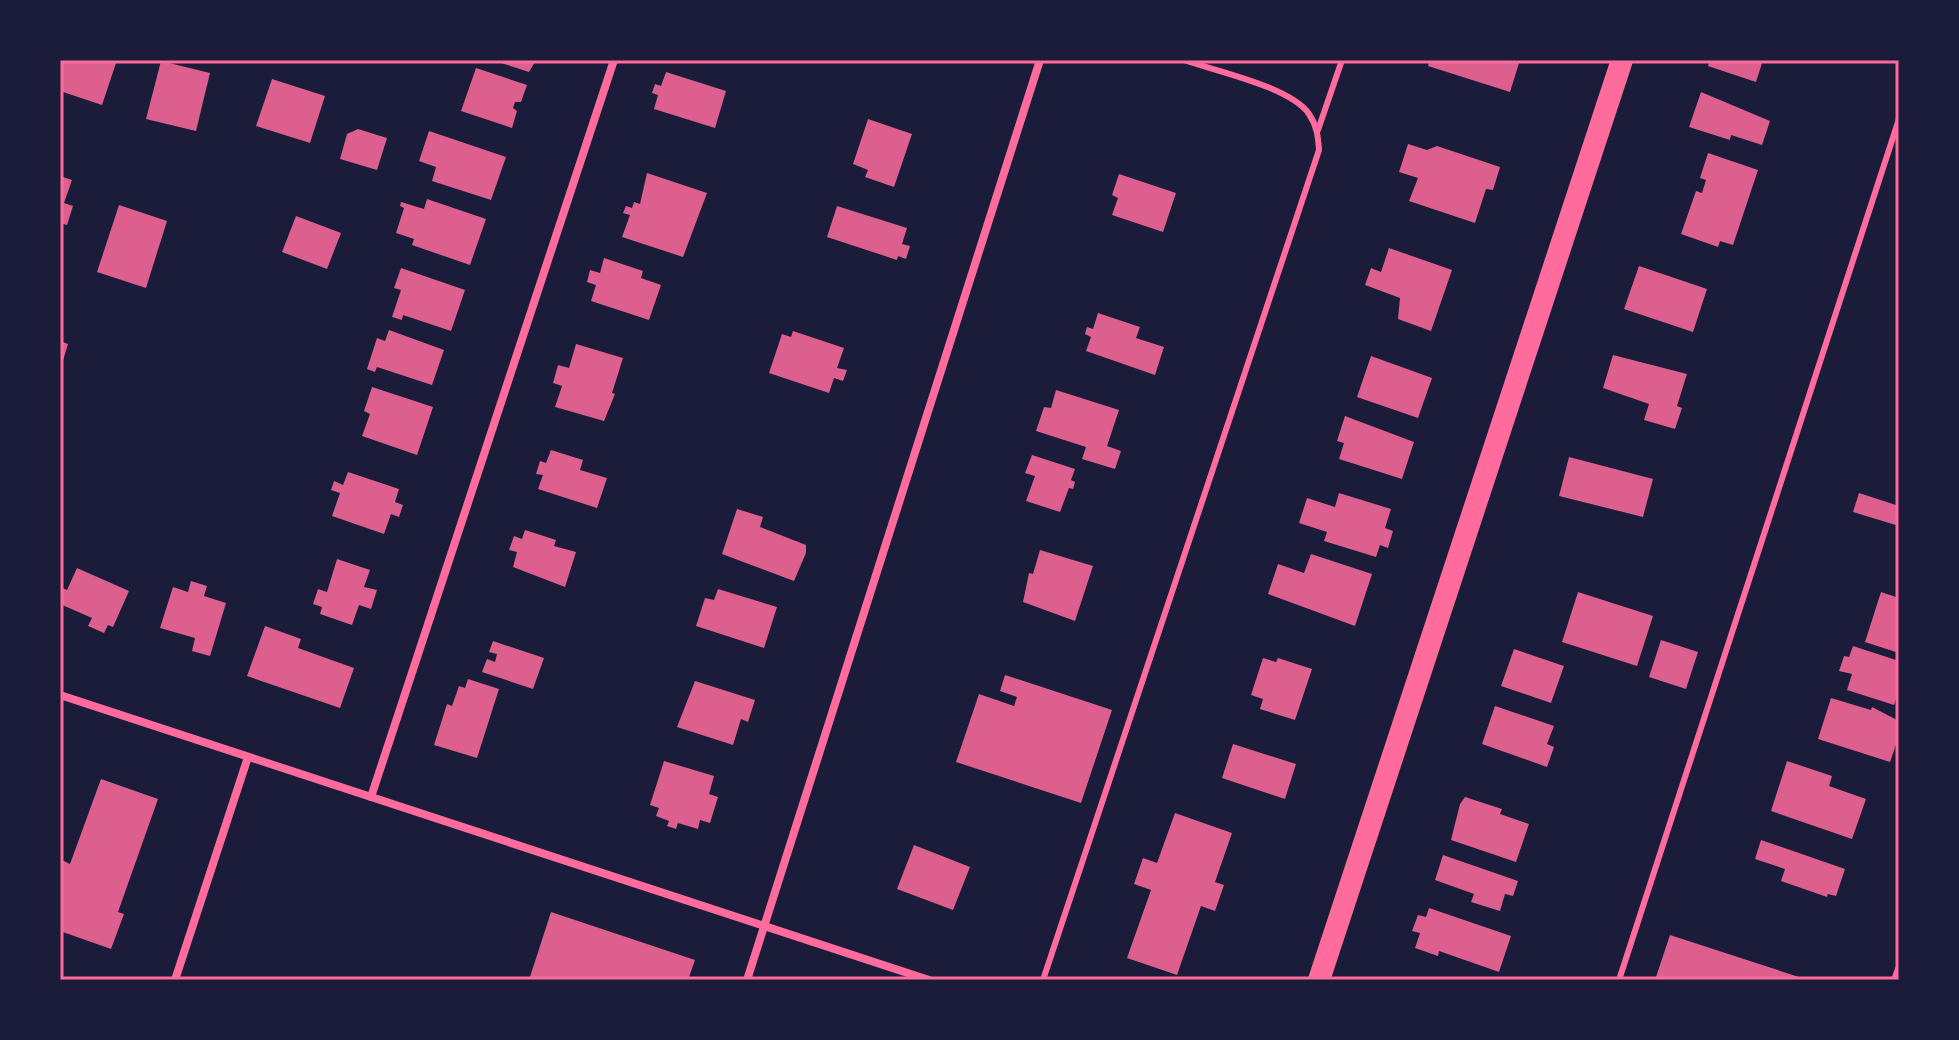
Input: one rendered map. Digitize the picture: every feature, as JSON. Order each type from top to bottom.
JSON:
[{"type":"highway","points":[[1319,980],[1622,60]]},
{"type":"street","points":[[371,797],[614,60]]},
{"type":"street","points":[[747,980],[1040,60]]},
{"type":"street","points":[[60,695],[929,980]]},
{"type":"street","points":[[175,980],[248,757]]},
{"type":"street","points":[[1895,980],[1899,969]]},
{"type":"lane","points":[[1184,60],[1289,97],[1308,112],[1318,130]]},
{"type":"lane","points":[[1043,980],[1319,150],[1318,130],[1342,60]]},
{"type":"lane","points":[[1619,980],[1899,119]]},
{"type":"building","points":[[63,60],[117,60],[102,105],[60,91]]},
{"type":"building","points":[[495,60],[536,60],[529,72],[495,61]]},
{"type":"building","points":[[1430,60],[1520,60],[1510,92],[1428,66]]},
{"type":"building","points":[[1710,60],[1763,60],[1756,82],[1708,66]]},
{"type":"building","points":[[161,61],[210,73],[196,131],[146,119]]},
{"type":"building","points":[[476,68],[527,85],[521,102],[515,102],[513,108],[517,111],[512,128],[461,111]]},
{"type":"building","points":[[666,72],[726,91],[715,128],[654,109],[658,95],[652,93],[655,84],[661,86]]},
{"type":"building","points":[[272,79],[325,96],[310,143],[256,126]]},
{"type":"building","points":[[1701,92],[1770,121],[1762,145],[1731,135],[1730,140],[1689,127]]},
{"type":"building","points":[[868,119],[912,134],[894,187],[865,177],[868,170],[853,164]]},
{"type":"building","points":[[358,129],[387,138],[377,170],[340,159],[347,134]]},
{"type":"building","points":[[429,131],[506,157],[491,200],[432,181],[436,167],[419,161]]},
{"type":"building","points":[[1408,144],[1427,150],[1437,146],[1500,167],[1493,190],[1486,189],[1475,223],[1409,201],[1418,178],[1399,172]]},
{"type":"building","points":[[1708,153],[1758,170],[1733,245],[1720,241],[1718,247],[1681,234],[1696,191],[1702,193],[1706,180],[1700,178]]},
{"type":"building","points":[[647,173],[707,193],[683,257],[622,237],[630,215],[623,213],[626,206],[632,208],[634,202],[640,204]]},
{"type":"building","points":[[1119,174],[1176,193],[1163,232],[1112,215],[1118,198],[1112,195]]},
{"type":"building","points":[[60,176],[72,180],[64,203],[73,206],[67,225],[60,223]]},
{"type":"building","points":[[427,199],[486,219],[470,265],[412,245],[414,239],[396,233],[404,208],[400,206],[401,202],[424,209]]},
{"type":"building","points":[[119,205],[167,221],[146,288],[97,272]]},
{"type":"building","points":[[837,206],[907,228],[902,244],[910,246],[906,259],[898,256],[897,260],[827,237]]},
{"type":"building","points":[[296,216],[341,233],[327,269],[282,252]]},
{"type":"building","points":[[1389,248],[1452,270],[1431,331],[1398,319],[1400,298],[1365,285],[1371,268],[1381,272]]},
{"type":"building","points":[[604,258],[643,271],[641,278],[661,285],[649,320],[591,301],[596,285],[587,282],[590,270],[600,273]]},
{"type":"building","points":[[1639,266],[1707,289],[1693,332],[1624,309]]},
{"type":"building","points":[[401,268],[465,290],[451,331],[403,315],[402,320],[392,317],[401,290],[394,288]]},
{"type":"building","points":[[1098,313],[1140,327],[1136,338],[1164,347],[1155,375],[1086,351],[1091,337],[1085,334],[1087,327],[1093,329]]},
{"type":"building","points":[[389,330],[444,350],[432,385],[377,367],[375,372],[367,369],[377,338],[385,341]]},
{"type":"building","points":[[793,331],[844,348],[837,368],[847,370],[843,381],[834,378],[829,393],[769,373],[782,334],[791,337]]},
{"type":"building","points":[[60,341],[68,344],[61,367],[60,367]]},
{"type":"building","points":[[576,344],[623,358],[612,393],[615,394],[604,421],[555,407],[562,386],[553,383],[558,365],[569,368]]},
{"type":"building","points":[[1613,355],[1687,374],[1677,406],[1682,408],[1675,429],[1644,420],[1649,404],[1603,388]]},
{"type":"building","points":[[1371,356],[1432,378],[1418,418],[1357,397]]},
{"type":"building","points":[[372,387],[433,407],[417,455],[362,436],[370,414],[364,411]]},
{"type":"building","points":[[1056,390],[1119,410],[1107,446],[1121,451],[1115,469],[1082,459],[1086,447],[1036,431],[1044,407],[1051,408]]},
{"type":"building","points":[[1345,416],[1414,442],[1402,479],[1339,459],[1344,443],[1337,441]]},
{"type":"building","points":[[551,450],[583,460],[580,470],[607,478],[597,508],[538,489],[543,475],[536,474],[540,461],[546,463]]},
{"type":"building","points":[[1032,455],[1075,469],[1071,480],[1075,482],[1073,489],[1069,488],[1060,512],[1026,501],[1035,476],[1025,473]]},
{"type":"building","points":[[1569,457],[1653,479],[1643,517],[1559,496]]},
{"type":"building","points":[[348,472],[399,489],[395,502],[403,505],[399,517],[391,514],[384,534],[332,516],[340,493],[331,490],[334,481],[343,485]]},
{"type":"building","points":[[1339,493],[1391,509],[1385,528],[1393,531],[1388,548],[1380,545],[1376,557],[1324,541],[1327,532],[1299,523],[1307,498],[1335,507]]},
{"type":"building","points":[[1859,493],[1899,506],[1899,526],[1853,512]]},
{"type":"building","points":[[737,509],[763,517],[760,527],[806,545],[806,553],[794,581],[722,554]]},
{"type":"building","points":[[525,530],[556,540],[554,546],[576,552],[565,587],[513,567],[517,552],[509,550],[514,536],[522,539]]},
{"type":"building","points":[[1040,550],[1093,566],[1075,621],[1023,602],[1029,573],[1033,574]]},
{"type":"building","points":[[1311,554],[1372,574],[1355,626],[1268,594],[1278,564],[1304,573]]},
{"type":"building","points":[[337,559],[370,570],[364,587],[377,590],[371,609],[359,605],[352,625],[320,614],[322,607],[313,604],[318,589],[327,592]]},
{"type":"building","points":[[77,568],[129,591],[113,627],[108,625],[104,633],[88,626],[92,618],[60,604],[60,587],[67,590]]},
{"type":"building","points":[[191,581],[207,586],[204,596],[226,603],[210,656],[192,651],[195,638],[160,628],[173,587],[188,592]]},
{"type":"building","points":[[718,589],[777,607],[764,648],[696,626],[705,598],[714,600]]},
{"type":"building","points":[[1578,592],[1653,616],[1637,666],[1562,642]]},
{"type":"building","points":[[1881,592],[1899,598],[1899,653],[1865,642]]},
{"type":"building","points":[[265,626],[301,639],[298,648],[354,668],[340,708],[247,676]]},
{"type":"building","points":[[1661,640],[1698,652],[1686,689],[1649,677]]},
{"type":"building","points":[[493,641],[544,658],[533,689],[482,672],[487,659],[495,662],[497,654],[489,652]]},
{"type":"building","points":[[1853,646],[1899,661],[1899,690],[1894,705],[1847,690],[1852,674],[1839,671],[1844,656],[1849,657]]},
{"type":"building","points":[[1514,649],[1564,666],[1551,703],[1501,686]]},
{"type":"building","points":[[1263,658],[1276,662],[1278,658],[1312,669],[1295,720],[1260,709],[1263,699],[1251,695]]},
{"type":"building","points":[[1005,675],[1112,710],[1081,803],[956,762],[979,694],[1014,706],[1017,697],[1000,691]]},
{"type":"building","points":[[468,679],[499,689],[477,758],[434,745],[447,704],[452,706],[459,686],[465,688]]},
{"type":"building","points":[[695,681],[755,700],[748,722],[741,719],[733,745],[677,727]]},
{"type":"building","points":[[1831,698],[1871,710],[1872,707],[1899,721],[1899,736],[1890,762],[1818,739]]},
{"type":"building","points":[[1495,706],[1554,726],[1547,744],[1554,747],[1547,767],[1482,744]]},
{"type":"building","points":[[1233,744],[1296,764],[1285,799],[1222,778]]},
{"type":"building","points":[[664,761],[714,776],[709,794],[718,797],[710,823],[700,820],[698,829],[678,823],[676,829],[667,826],[669,821],[656,816],[659,808],[650,805]]},
{"type":"building","points":[[1787,761],[1832,776],[1829,786],[1866,799],[1852,839],[1771,811]]},
{"type":"building","points":[[101,779],[158,799],[118,912],[124,914],[111,949],[60,931],[60,865],[62,860],[70,864]]},
{"type":"building","points":[[1465,797],[1502,809],[1500,814],[1529,824],[1516,862],[1451,840],[1460,804]]},
{"type":"building","points":[[1175,813],[1232,833],[1215,882],[1224,885],[1215,911],[1201,906],[1177,975],[1127,958],[1151,890],[1134,884],[1143,858],[1157,863]]},
{"type":"building","points":[[1761,840],[1845,869],[1836,896],[1828,894],[1827,897],[1781,881],[1785,869],[1755,859]]},
{"type":"building","points":[[914,845],[970,867],[953,910],[897,889]]},
{"type":"building","points":[[1443,855],[1518,881],[1513,896],[1505,894],[1500,911],[1471,902],[1474,894],[1435,880]]},
{"type":"building","points":[[1429,908],[1511,936],[1499,972],[1439,951],[1438,956],[1415,948],[1420,933],[1412,931],[1418,915],[1426,917]]},
{"type":"building","points":[[551,912],[695,960],[688,980],[529,980]]},
{"type":"building","points":[[1670,935],[1805,979],[1805,980],[1655,980]]}]
